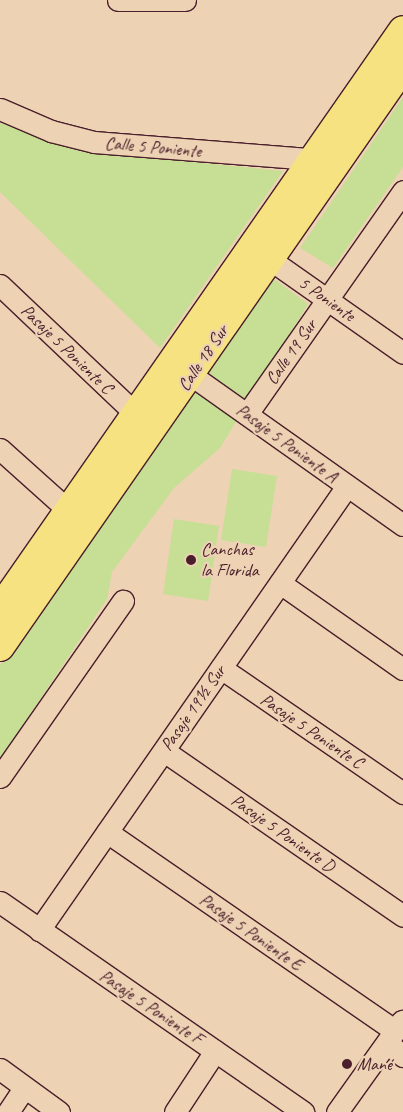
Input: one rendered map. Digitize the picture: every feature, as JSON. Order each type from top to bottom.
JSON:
[{"type":"main road","name":"Calle 18 Sur","points":[[259,252],[311,159],[403,30]]},
{"type":"main road","name":"Calle 18 Sur","points":[[0,647],[181,368],[259,252],[403,67]]},
{"type":"main road","name":"Calle 18 Sur","points":[[2,601],[135,413],[181,368]]},
{"type":"street","points":[[118,0],[181,1]]},
{"type":"street","name":"Calle 5 Poniente","points":[[0,108],[51,130],[94,142],[311,159]]},
{"type":"street","name":"Calle 19 Sur","points":[[247,414],[403,191]]},
{"type":"street","name":"5 Poniente","points":[[259,252],[403,353]]},
{"type":"street","name":"Pasaje 5 Poniente C","points":[[0,285],[135,413]]},
{"type":"street","name":"Pasaje 5 Poniente A","points":[[181,368],[403,525]]},
{"type":"street","points":[[0,449],[68,510]]},
{"type":"street","name":"Pasaje 19½ Sur","points":[[39,930],[347,486]]},
{"type":"street","points":[[280,583],[403,669]]},
{"type":"street","points":[[0,777],[123,601]]},
{"type":"street","name":"Pasaje 5 Poniente C","points":[[220,668],[403,793]]},
{"type":"street","name":"Pasaje 5 Poniente D","points":[[164,751],[403,916]]},
{"type":"street","name":"Pasaje 5 Poniente E","points":[[107,832],[397,1037]]},
{"type":"street","name":"Pasaje 5 Poniente F","points":[[3,910],[39,930],[303,1112]]},
{"type":"street","points":[[336,1112],[397,1037]]},
{"type":"street","points":[[175,1112],[215,1051]]},
{"type":"street","points":[[0,1069],[59,1112]]},
{"type":"street","points":[[8,1112],[24,1088]]},
{"type":"green space","points":[[403,97],[403,167],[333,268],[300,248]]},
{"type":"green space","points":[[0,123],[88,152],[283,171],[160,348],[0,192]]},
{"type":"green space","points":[[271,277],[308,304],[220,448],[174,488],[112,572],[107,599],[0,759],[0,665]]},
{"type":"green space","name":"Canchas la Florida","points":[[232,469],[277,476],[266,547],[221,540]]},
{"type":"green space","name":"Canchas la Florida","points":[[174,519],[219,526],[208,601],[163,594]]},
{"type":"place","name":"Canchas la Florida","points":[[191,560]]},
{"type":"place","name":"Mané","points":[[347,1064]]}]
